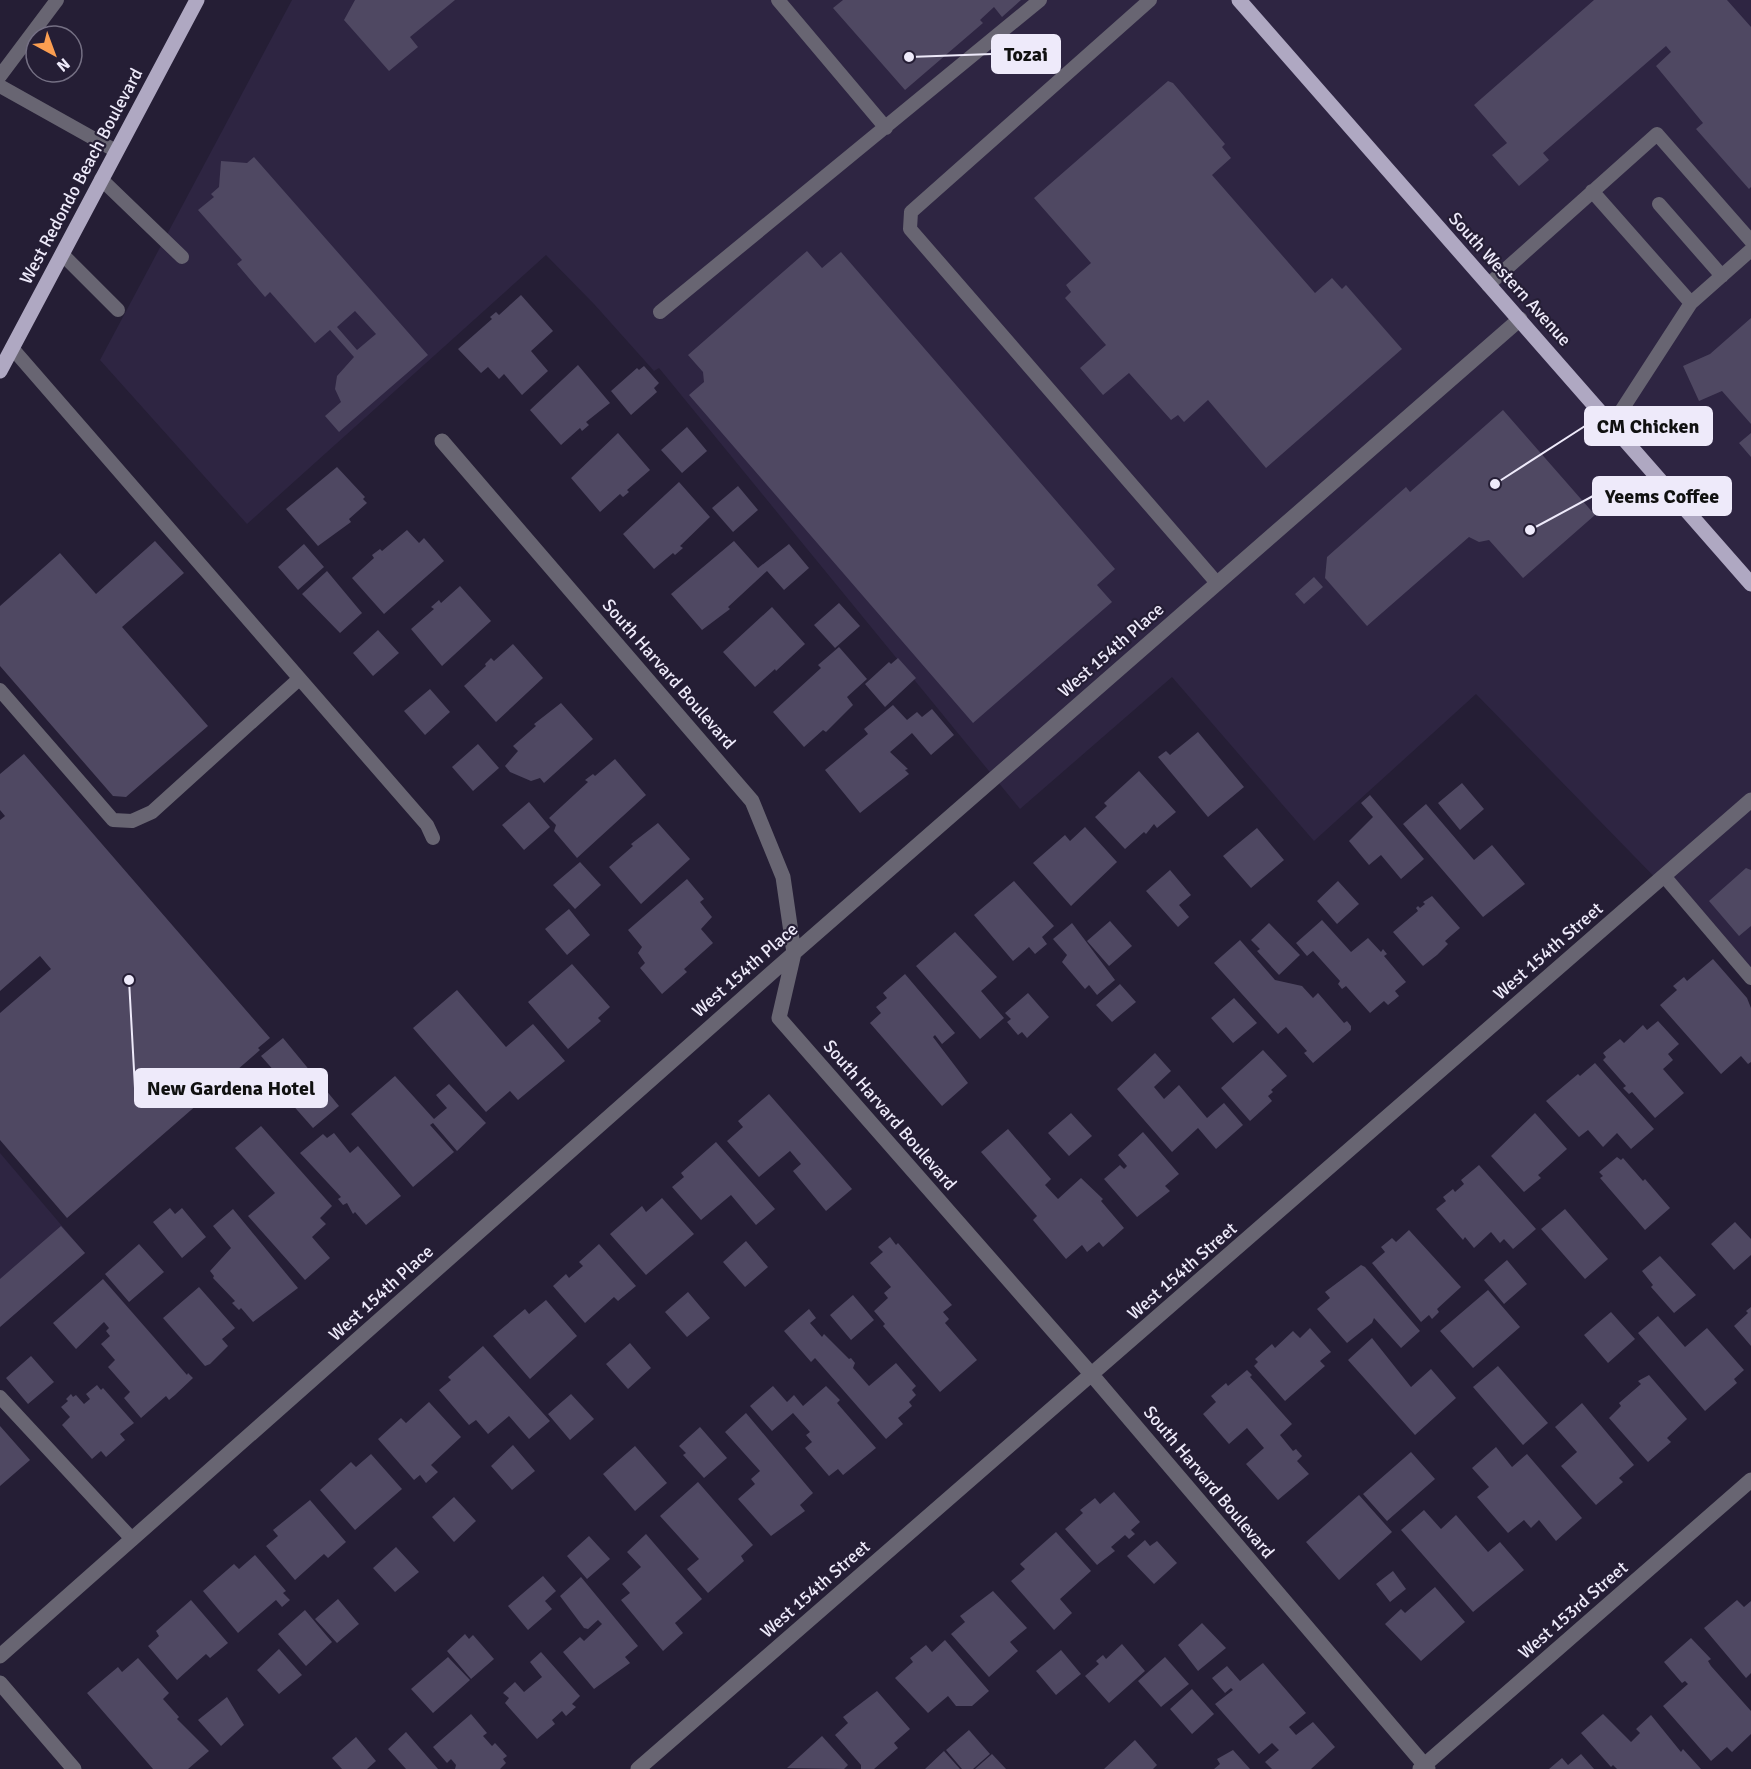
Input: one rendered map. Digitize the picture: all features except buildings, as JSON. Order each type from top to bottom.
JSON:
[{"type":"main road","name":"West Redondo Beach Boulevard","points":[[0,370],[197,0]]},
{"type":"main road","name":"South Western Avenue","points":[[1239,0],[1751,584]]},
{"type":"street","name":"West 154th Place","points":[[0,1656],[794,953],[1520,319]]},
{"type":"street","name":"South Harvard Boulevard","points":[[442,441],[752,801],[783,877],[794,953],[779,1018],[1092,1375],[1424,1768]]},
{"type":"street","name":"West 154th Street","points":[[638,1769],[1751,800]]},
{"type":"street","name":"West 153rd Street","points":[[1424,1768],[1751,1480]]},
{"type":"street","points":[[0,1683],[74,1769]]},
{"type":"lane","points":[[0,76],[57,0]]},
{"type":"lane","points":[[778,0],[886,128]]},
{"type":"lane","points":[[660,312],[1040,0]]},
{"type":"lane","points":[[1150,0],[911,212],[909,229],[1217,583]]},
{"type":"lane","points":[[0,86],[116,151]]},
{"type":"lane","points":[[1488,285],[1657,134],[1751,241]]},
{"type":"lane","points":[[101,179],[182,257]]},
{"type":"lane","points":[[1592,191],[1691,303]]},
{"type":"lane","points":[[1659,204],[1722,276]]},
{"type":"lane","points":[[1612,425],[1691,303],[1751,250]]},
{"type":"lane","points":[[62,254],[118,310]]},
{"type":"lane","points":[[12,348],[426,825],[433,838]]},
{"type":"lane","points":[[0,690],[113,820],[132,821],[152,812],[299,679]]},
{"type":"lane","points":[[1664,876],[1751,978]]},
{"type":"lane","points":[[0,1397],[132,1539]]},
{"type":"shaded area","points":[[292,0],[1751,0],[1751,976],[1476,694],[1314,841],[1172,677],[1020,809],[659,368],[654,371],[546,255],[247,524],[100,360]]},
{"type":"shaded area","points":[[0,1153],[85,1253],[0,1327]]},
{"type":"place","name":"Tozai","points":[[909,57]]},
{"type":"place","name":"CM Chicken","points":[[1495,484]]},
{"type":"place","name":"Yeems Coffee","points":[[1530,530]]},
{"type":"place","name":"New Gardena Hotel","points":[[129,980]]}]
